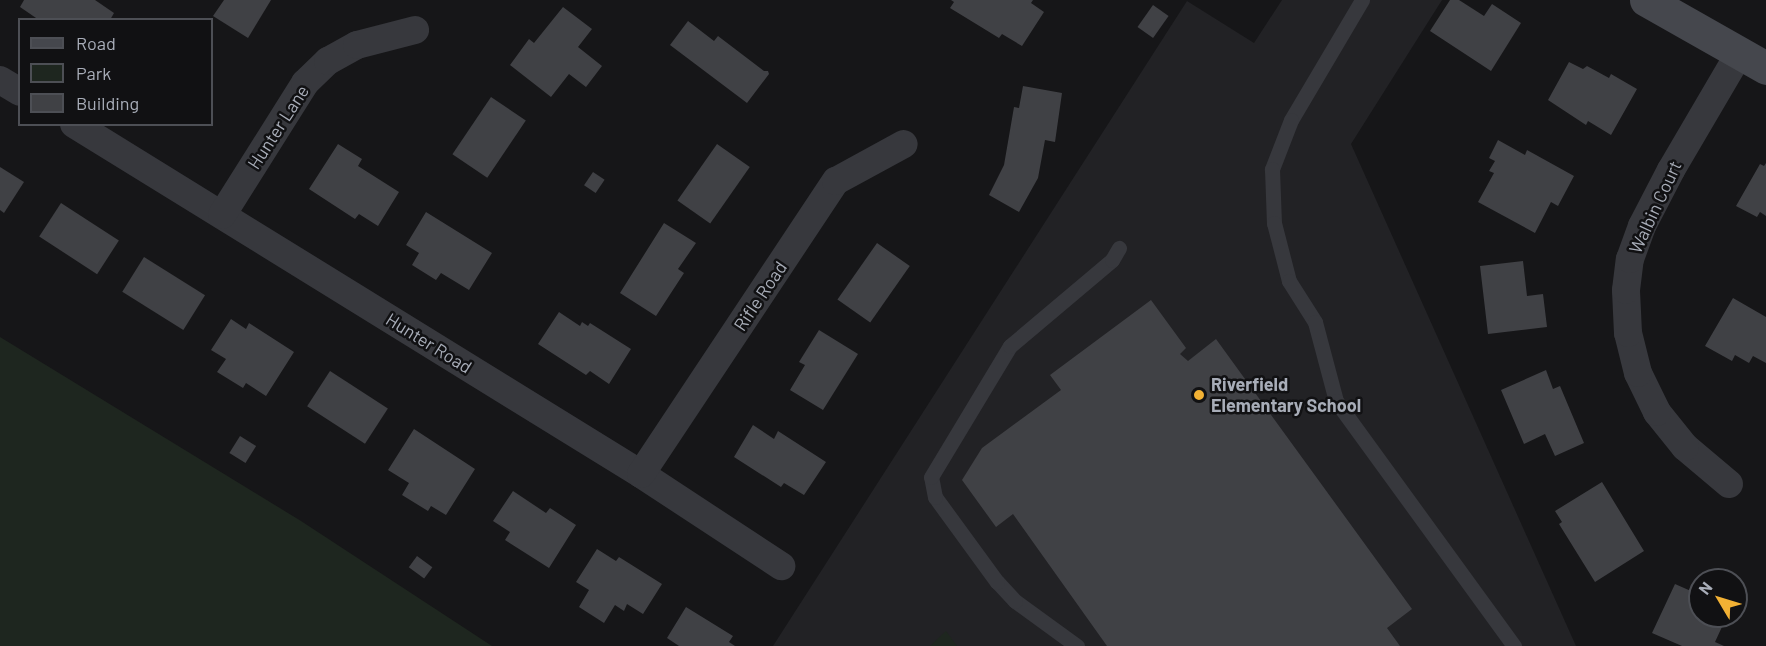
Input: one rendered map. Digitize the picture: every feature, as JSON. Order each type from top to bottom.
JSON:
[{"type":"main road","points":[[1646,0],[1753,61]]},
{"type":"street","name":"Hunter Lane","points":[[222,215],[305,83],[328,61],[357,45],[416,30]]},
{"type":"street","name":"Walbin Court","points":[[1729,484],[1685,447],[1657,412],[1638,373],[1628,333],[1626,290],[1630,259],[1642,226],[1671,170],[1753,61]]},
{"type":"street","points":[[0,80],[18,91]]},
{"type":"street","name":"Hunter Road","points":[[77,126],[641,474],[781,567]]},
{"type":"street","name":"Rifle Road","points":[[641,474],[836,181],[903,144]]},
{"type":"lane","points":[[1362,0],[1287,130],[1272,169],[1274,223],[1289,281],[1315,322],[1336,401],[1514,646]]},
{"type":"lane","points":[[1077,646],[1015,601],[997,582],[936,497],[931,477],[1010,346],[1112,260],[1119,248]]},
{"type":"shaded area","name":"Riverfield Elementary School","points":[[1282,0],[1442,0],[1351,144],[1576,646],[773,646],[1187,1],[1254,43]]},
{"type":"green space","points":[[0,337],[301,521],[492,646],[0,646]]},
{"type":"green space","points":[[946,631],[957,646],[930,646]]},
{"type":"building","points":[[24,0],[95,0],[114,13],[111,18],[36,18],[20,7]]},
{"type":"building","points":[[224,0],[271,0],[248,38],[213,16]]},
{"type":"building","points":[[951,0],[1033,0],[1031,3],[1044,12],[1022,46],[1002,34],[999,38],[950,8],[954,2]]},
{"type":"building","points":[[1450,0],[1459,0],[1484,16],[1492,4],[1521,23],[1491,71],[1430,31]]},
{"type":"building","points":[[1153,5],[1169,16],[1153,38],[1138,27]]},
{"type":"building","points":[[563,7],[592,29],[578,47],[602,66],[586,87],[569,74],[551,97],[510,65],[529,39],[534,43]]},
{"type":"building","points":[[688,21],[714,41],[718,36],[764,71],[768,71],[769,74],[747,103],[670,45]]},
{"type":"building","points":[[1569,62],[1583,69],[1587,66],[1609,78],[1611,74],[1637,89],[1611,135],[1588,121],[1586,125],[1548,100]]},
{"type":"building","points":[[1023,86],[1062,93],[1055,142],[1045,140],[1038,178],[1019,212],[989,195],[1004,165],[1014,107],[1019,108]]},
{"type":"building","points":[[491,97],[526,120],[487,178],[452,154]]},
{"type":"building","points":[[1498,140],[1525,155],[1527,150],[1574,176],[1558,206],[1551,202],[1535,233],[1478,202],[1494,173],[1489,171],[1495,161],[1489,158]]},
{"type":"building","points":[[338,144],[362,159],[358,166],[399,192],[378,226],[359,214],[355,219],[309,189]]},
{"type":"building","points":[[717,144],[750,167],[710,223],[677,201]]},
{"type":"building","points":[[1766,163],[1766,216],[1760,212],[1757,217],[1736,206],[1760,164],[1764,166]]},
{"type":"building","points":[[0,167],[24,182],[4,213],[0,210]]},
{"type":"building","points":[[593,172],[605,180],[596,193],[584,185]]},
{"type":"building","points":[[61,203],[119,241],[97,274],[39,237]]},
{"type":"building","points":[[426,212],[492,253],[469,290],[441,273],[436,280],[412,265],[419,253],[406,245]]},
{"type":"building","points":[[664,223],[696,243],[678,269],[684,273],[656,316],[620,293]]},
{"type":"building","points":[[877,243],[910,266],[870,322],[837,300]]},
{"type":"building","points":[[144,257],[205,295],[183,330],[122,292]]},
{"type":"building","points":[[1523,261],[1527,296],[1543,294],[1547,327],[1488,334],[1480,266]]},
{"type":"building","points":[[1733,298],[1766,317],[1766,363],[1753,356],[1749,363],[1735,355],[1732,361],[1705,346]]},
{"type":"building","points":[[1151,300],[1186,348],[1180,354],[1188,361],[1216,339],[1412,609],[1387,628],[1400,646],[1107,646],[1013,514],[996,527],[962,480],[982,448],[1061,390],[1050,375]]},
{"type":"building","points":[[559,312],[580,326],[582,322],[588,326],[590,323],[631,349],[609,384],[590,371],[586,375],[538,344]]},
{"type":"building","points":[[231,319],[246,329],[249,323],[294,352],[266,396],[246,383],[243,388],[217,372],[226,359],[211,350]]},
{"type":"building","points":[[819,330],[858,354],[823,410],[790,390],[805,365],[799,362]]},
{"type":"building","points":[[1546,370],[1553,389],[1560,386],[1584,443],[1555,456],[1545,434],[1524,444],[1501,390]]},
{"type":"building","points":[[330,371],[388,409],[365,444],[307,406]]},
{"type":"building","points":[[753,425],[774,439],[778,431],[826,462],[804,495],[784,483],[781,487],[734,457]]},
{"type":"building","points":[[414,429],[475,469],[446,515],[431,506],[428,511],[402,495],[409,483],[388,470]]},
{"type":"building","points":[[240,436],[256,446],[246,463],[229,453]]},
{"type":"building","points":[[1602,482],[1644,551],[1595,582],[1559,524],[1562,522],[1555,511]]},
{"type":"building","points":[[513,491],[546,513],[550,508],[576,525],[549,568],[505,540],[510,532],[493,521]]},
{"type":"building","points":[[597,549],[616,561],[619,557],[662,584],[643,614],[627,604],[624,611],[615,605],[604,623],[579,607],[589,590],[576,582]]},
{"type":"building","points":[[417,556],[432,567],[424,578],[409,567]]},
{"type":"building","points":[[1675,584],[1688,590],[1688,628],[1721,628],[1715,642],[1724,646],[1682,646],[1652,633]]},
{"type":"building","points":[[686,607],[733,636],[729,642],[735,646],[679,646],[667,638]]},
{"type":"place","name":"Riverfield Elementary School","points":[[1199,395]]}]
